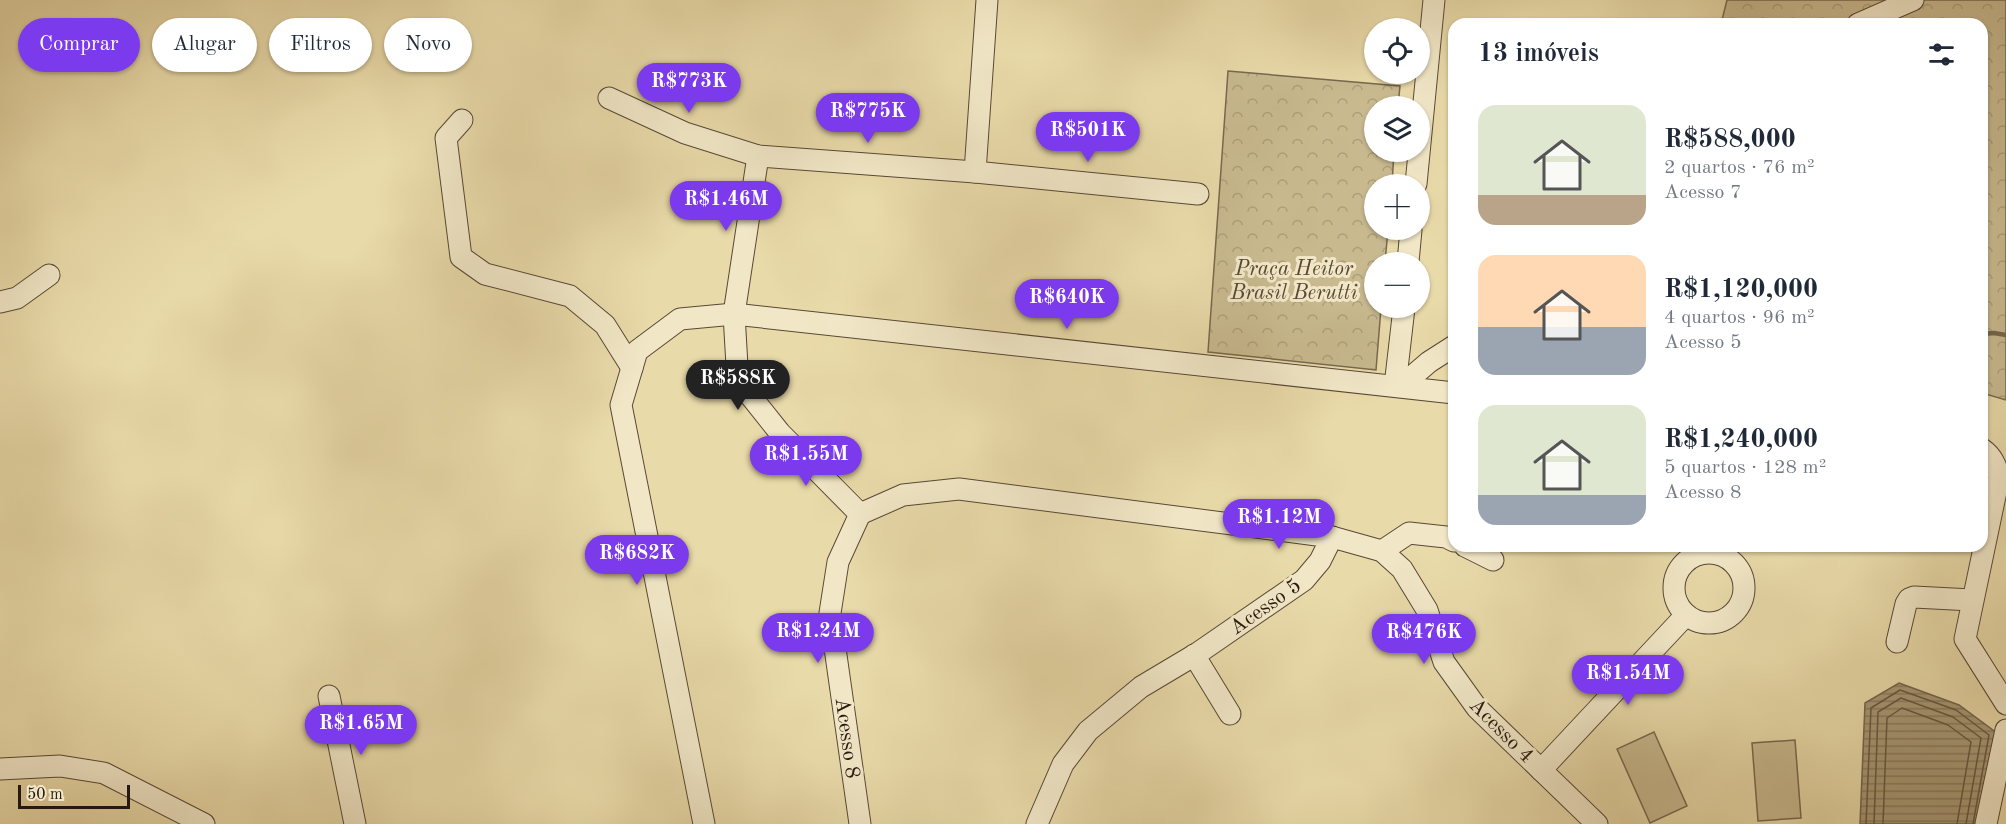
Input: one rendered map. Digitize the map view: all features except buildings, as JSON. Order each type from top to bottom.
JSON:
[{"type":"street","points":[[975,172],[987,0]]},
{"type":"street","points":[[1417,174],[1434,0]]},
{"type":"street","points":[[1872,18],[1913,0]]},
{"type":"street","points":[[609,98],[685,133],[758,156],[975,172],[1198,194]]},
{"type":"street","points":[[462,120],[446,138],[461,257],[485,274],[570,296],[605,325],[634,359]]},
{"type":"street","points":[[758,156],[734,314],[737,366],[745,389],[780,433],[860,514],[903,495],[959,489],[1332,537],[1383,551],[1409,533],[1448,538]]},
{"type":"street","points":[[0,302],[17,298],[49,275]]},
{"type":"street","points":[[704,824],[621,405],[634,359],[680,320],[734,314],[1448,392]]},
{"type":"street","points":[[1398,386],[1403,318]]},
{"type":"street","points":[[1398,386],[1448,350]]},
{"type":"street","points":[[1988,453],[1996,464],[1999,477],[1988,527]]},
{"type":"street","name":"Acesso 8","points":[[860,514],[838,562],[830,613],[860,824]]},
{"type":"street","name":"Acesso 5","points":[[1037,824],[1063,764],[1088,731],[1141,687],[1194,655],[1304,580],[1320,561],[1332,537]]},
{"type":"street","name":"Acesso 4","points":[[1383,551],[1402,569],[1427,610],[1444,662],[1477,708],[1597,824]]},
{"type":"street","points":[[1477,552],[1493,560]]},
{"type":"street","points":[[1983,552],[1965,633],[1967,645],[2006,704]]},
{"type":"street","points":[[1897,642],[1909,598],[1972,600]]},
{"type":"street","points":[[1541,770],[1686,615]]},
{"type":"street","points":[[1194,655],[1230,714]]},
{"type":"street","points":[[329,696],[355,824]]},
{"type":"street","points":[[1986,824],[2006,730]]},
{"type":"street","points":[[0,769],[60,766],[104,772],[204,824]]},
{"type":"street","points":[[162,802],[166,824]]},
{"type":"green space","points":[[1727,0],[2006,0],[2006,400],[1988,395],[1988,18],[1722,18]]},
{"type":"green space","name":"Praça Heitor Brasil Berutti","points":[[1228,71],[1400,86],[1399,96],[1364,96],[1364,162],[1393,162],[1393,174],[1364,174],[1364,240],[1387,240],[1386,252],[1364,252],[1364,318],[1380,318],[1376,370],[1208,352]]},
{"type":"green space","points":[[1654,732],[1687,806],[1650,823],[1617,749]]},
{"type":"green space","points":[[1795,740],[1801,818],[1758,821],[1752,743]]},
{"type":"water","points":[[1899,683],[1959,705],[1997,733],[1979,824],[1860,824],[1865,703]]},
{"type":"waterway","points":[[1988,334],[2006,335]]}]
